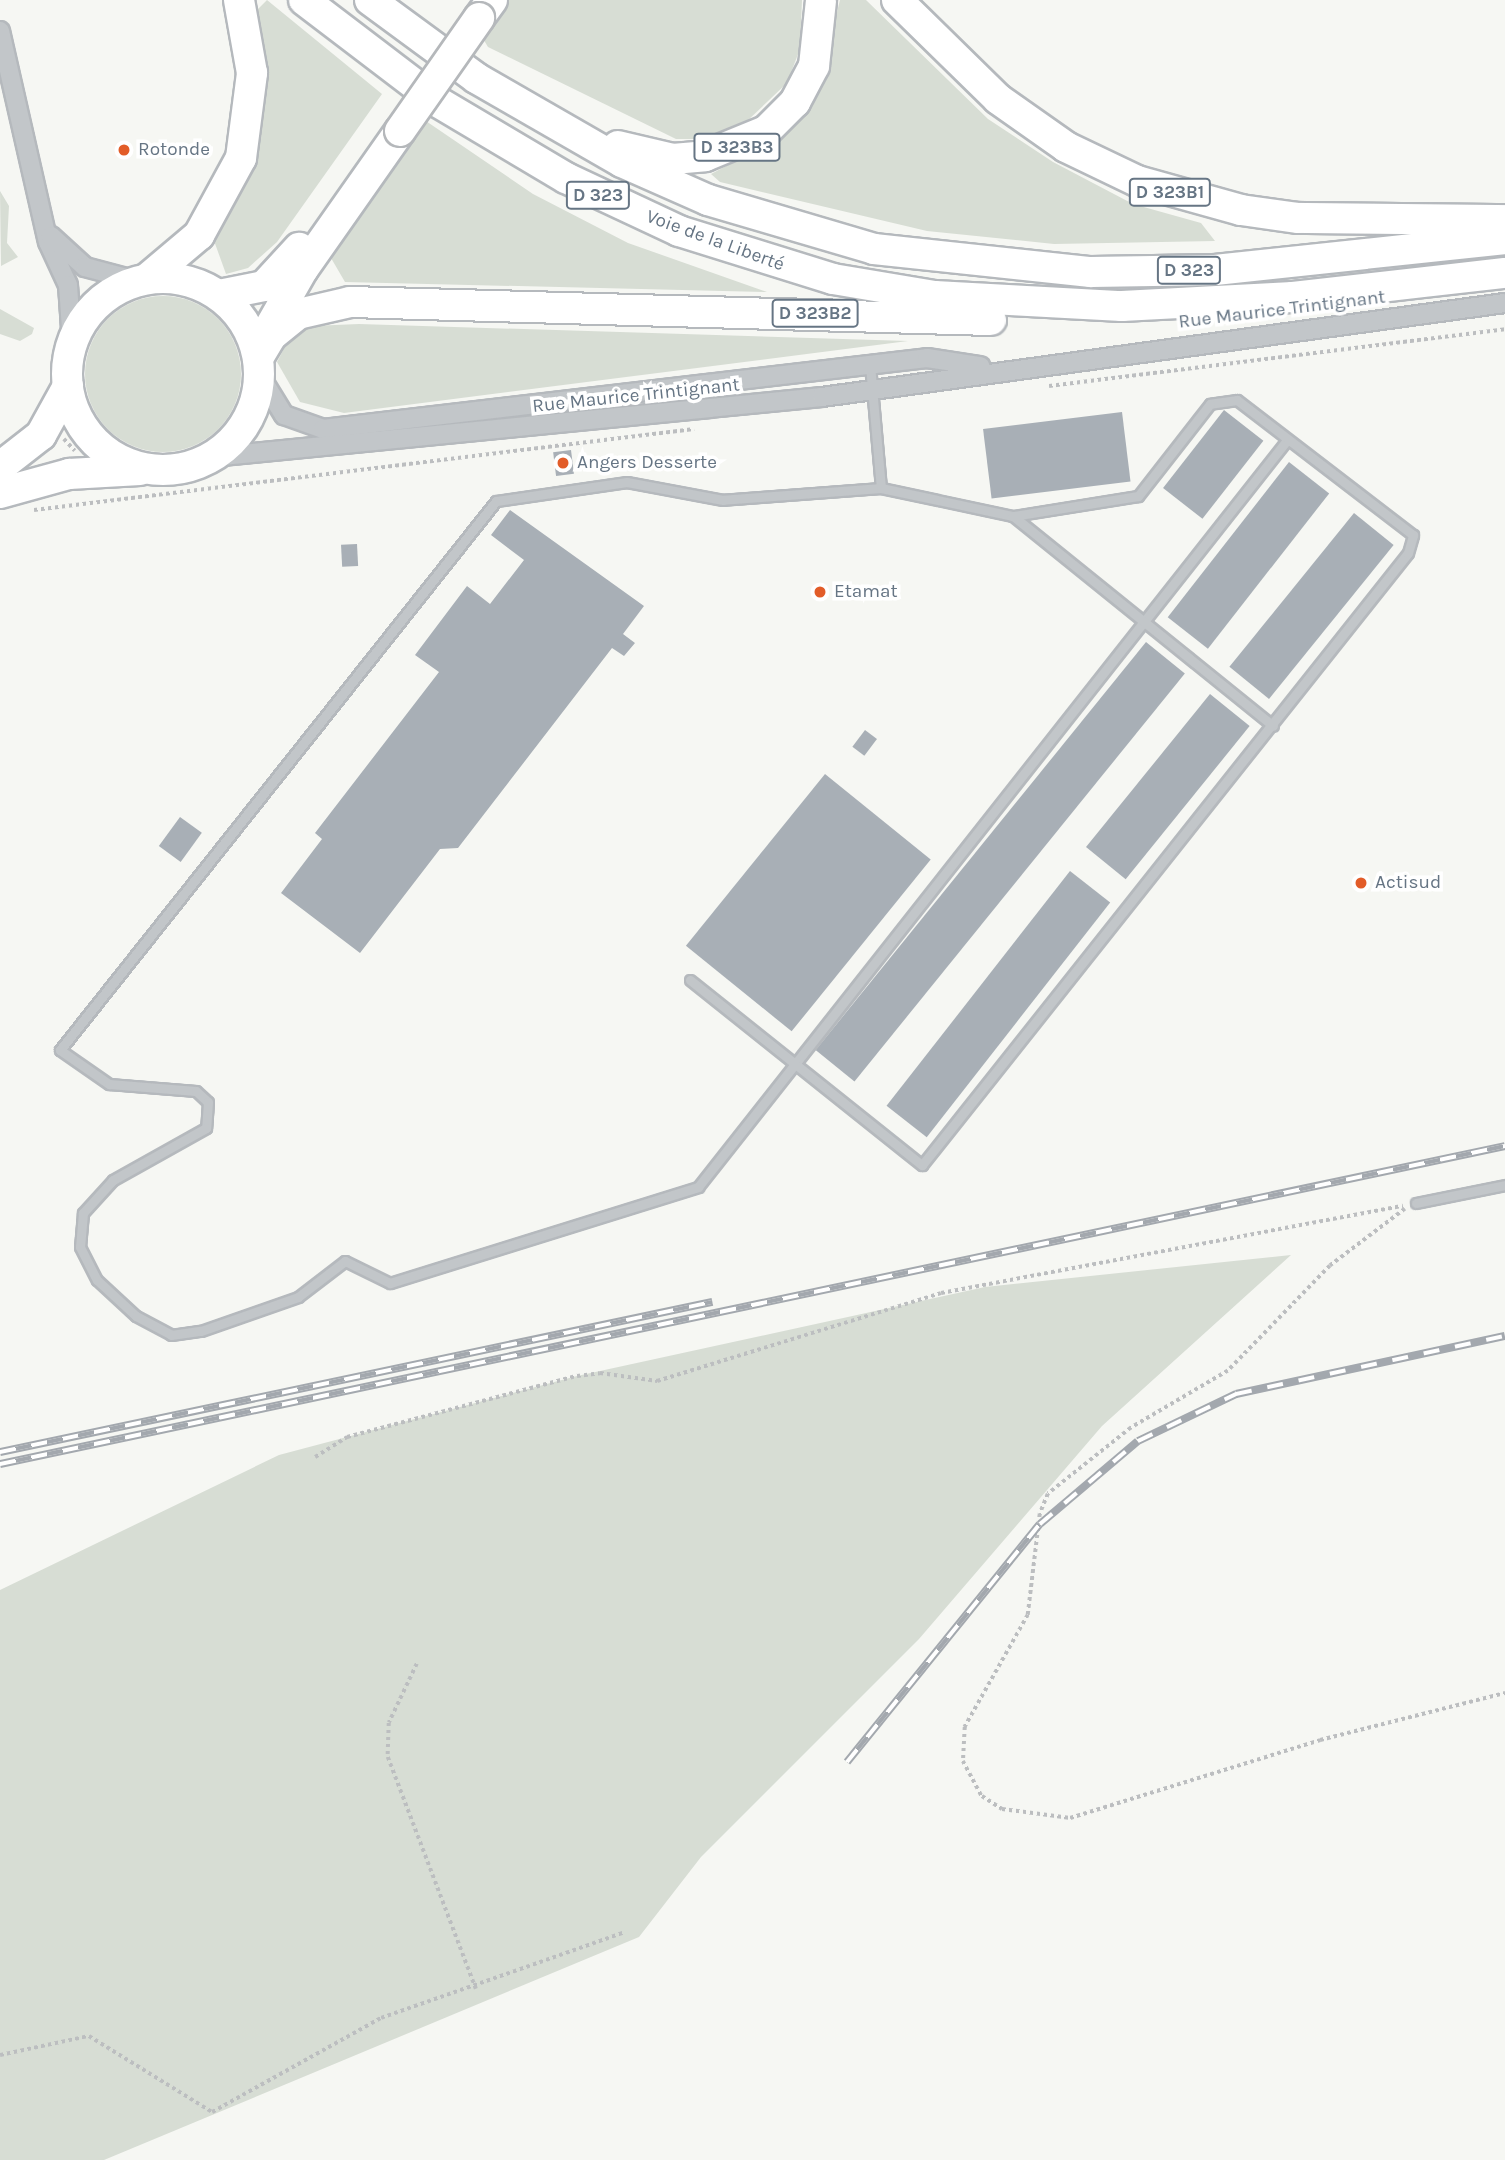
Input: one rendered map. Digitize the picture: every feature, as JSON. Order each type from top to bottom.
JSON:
[{"type":"main road","points":[[148,469],[119,460],[94,441],[76,416],[68,386],[72,343],[94,308],[143,280],[199,235],[241,158],[252,73],[239,0]]},
{"type":"main road","name":"Voie de la Liberté","points":[[304,0],[479,129],[626,208],[791,268],[935,296],[1122,306],[1393,288]]},
{"type":"main road","name":"Voie de la Liberté","points":[[370,0],[476,78],[561,128],[708,200],[874,249],[962,262],[1119,272],[1215,270],[1505,239]]},
{"type":"main road","name":"D 323B3","points":[[561,128],[673,159],[748,143],[782,116],[806,83],[819,46],[821,0]]},
{"type":"main road","name":"D 323B1","points":[[897,0],[998,99],[1066,147],[1138,181],[1230,207],[1298,218],[1505,220]]},
{"type":"main road","points":[[0,493],[69,474],[181,469],[212,457],[243,427],[259,367],[303,269],[394,126],[478,7]]},
{"type":"main road","points":[[143,280],[173,278],[219,295],[250,292],[277,275],[394,126]]},
{"type":"main road","name":"D 323","points":[[1393,288],[1505,273]]},
{"type":"main road","name":"D 323B2","points":[[259,367],[271,335],[298,314],[350,302],[1093,321],[1266,311],[1393,288]]},
{"type":"main road","points":[[219,295],[244,323],[259,367]]},
{"type":"main road","points":[[0,467],[41,435],[68,386]]},
{"type":"street","points":[[0,31],[46,227],[68,285],[72,343]]},
{"type":"street","points":[[46,227],[85,267],[143,280]]},
{"type":"street","name":"Rue Maurice Trintignant","points":[[212,457],[450,438],[872,389],[1064,359],[1505,303]]},
{"type":"street","name":"Rue Maurice Trintignant","points":[[259,367],[284,415],[323,429],[928,358],[978,366],[1064,359]]},
{"type":"lane","points":[[870,365],[881,488]]},
{"type":"lane","points":[[690,980],[795,1065],[922,1165],[1408,553],[1413,535],[1237,400],[1210,404],[1138,496],[1013,516],[881,488],[723,500],[627,482],[496,501],[60,1050],[109,1084],[196,1091],[208,1102],[206,1128],[113,1180],[83,1213],[80,1247],[97,1280],[136,1316],[171,1335],[257,1315],[298,1297],[345,1261],[390,1283],[698,1187],[795,1065],[1287,440]]},
{"type":"lane","points":[[1013,516],[1273,726]]},
{"type":"lane","points":[[1416,1203],[1505,1185]]},
{"type":"path","points":[[27,511],[107,502]]},
{"type":"path","points":[[315,1457],[348,1437],[577,1376],[600,1373],[657,1381],[942,1293],[1416,1203]]},
{"type":"path","points":[[1416,1203],[1371,1229],[1228,1371],[1131,1428],[1048,1494],[1028,1615],[965,1727],[963,1761],[982,1797],[1002,1809],[1034,1818],[1070,1818],[1320,1740],[1505,1693]]},
{"type":"path","points":[[417,1664],[388,1723],[388,1757],[476,1989]]},
{"type":"path","points":[[0,2055],[89,2036],[212,2112],[381,2018],[476,1989],[622,1933]]},
{"type":"shaded area","points":[[267,0],[382,94],[277,242],[248,268],[226,274],[213,238],[265,66],[256,11]]},
{"type":"shaded area","points":[[507,0],[802,0],[800,49],[787,83],[745,123],[706,139],[676,139],[488,47],[479,32]]},
{"type":"shaded area","points":[[840,0],[866,0],[988,119],[1053,162],[1133,204],[1201,223],[1215,241],[1054,244],[927,231],[720,182],[711,174],[755,151],[818,88]]},
{"type":"shaded area","points":[[420,117],[533,194],[628,243],[767,292],[345,282],[331,258]]},
{"type":"shaded area","points":[[0,191],[9,206],[7,243],[18,257],[1,266]]},
{"type":"shaded area","points":[[163,296],[193,302],[218,319],[235,344],[241,374],[235,404],[218,429],[193,446],[163,452],[133,446],[108,429],[91,404],[85,374],[91,344],[108,319],[133,302]]},
{"type":"shaded area","points":[[0,309],[34,328],[32,334],[20,341],[0,334]]},
{"type":"shaded area","points":[[359,324],[908,341],[344,413],[300,402],[277,362],[287,343],[311,326]]},
{"type":"shaded area","points":[[1291,1255],[1102,1426],[919,1639],[701,1857],[639,1937],[104,2160],[0,2160],[0,1590],[279,1455],[577,1376],[985,1287]]},
{"type":"building","points":[[1224,410],[1263,441],[1202,519],[1163,488]]},
{"type":"building","points":[[1122,412],[1131,481],[992,499],[983,429]]},
{"type":"building","name":"Angers Desserte","points":[[571,450],[574,474],[556,476],[553,452]]},
{"type":"building","points":[[1289,462],[1329,493],[1208,649],[1168,617]]},
{"type":"building","points":[[510,510],[644,606],[623,634],[635,643],[624,656],[612,648],[458,848],[440,849],[360,953],[281,893],[322,839],[315,833],[439,672],[415,655],[467,586],[490,604],[524,560],[491,535]]},
{"type":"building","points":[[1354,513],[1394,545],[1269,699],[1229,667]]},
{"type":"building","points":[[357,544],[358,566],[342,567],[341,545]]},
{"type":"building","points":[[1146,642],[1185,673],[854,1081],[816,1050]]},
{"type":"building","points":[[1210,694],[1250,726],[1126,879],[1086,847]]},
{"type":"building","points":[[865,730],[877,739],[864,756],[852,747]]},
{"type":"building","points":[[825,774],[931,860],[792,1031],[686,946]]},
{"type":"building","points":[[180,817],[202,833],[181,862],[159,846]]},
{"type":"building","points":[[1070,871],[1110,902],[927,1137],[887,1106]]},
{"type":"railway","points":[[0,1464],[1505,1146]]},
{"type":"railway","points":[[0,1452],[712,1302]]},
{"type":"railway","points":[[847,1762],[1040,1524],[1138,1441],[1236,1394],[1505,1336]]},
{"type":"place","name":"Rotonde","points":[[124,150]]},
{"type":"place","name":"Angers Desserte","points":[[563,463]]},
{"type":"place","name":"Etamat","points":[[820,592]]},
{"type":"place","name":"Actisud","points":[[1361,883]]}]
